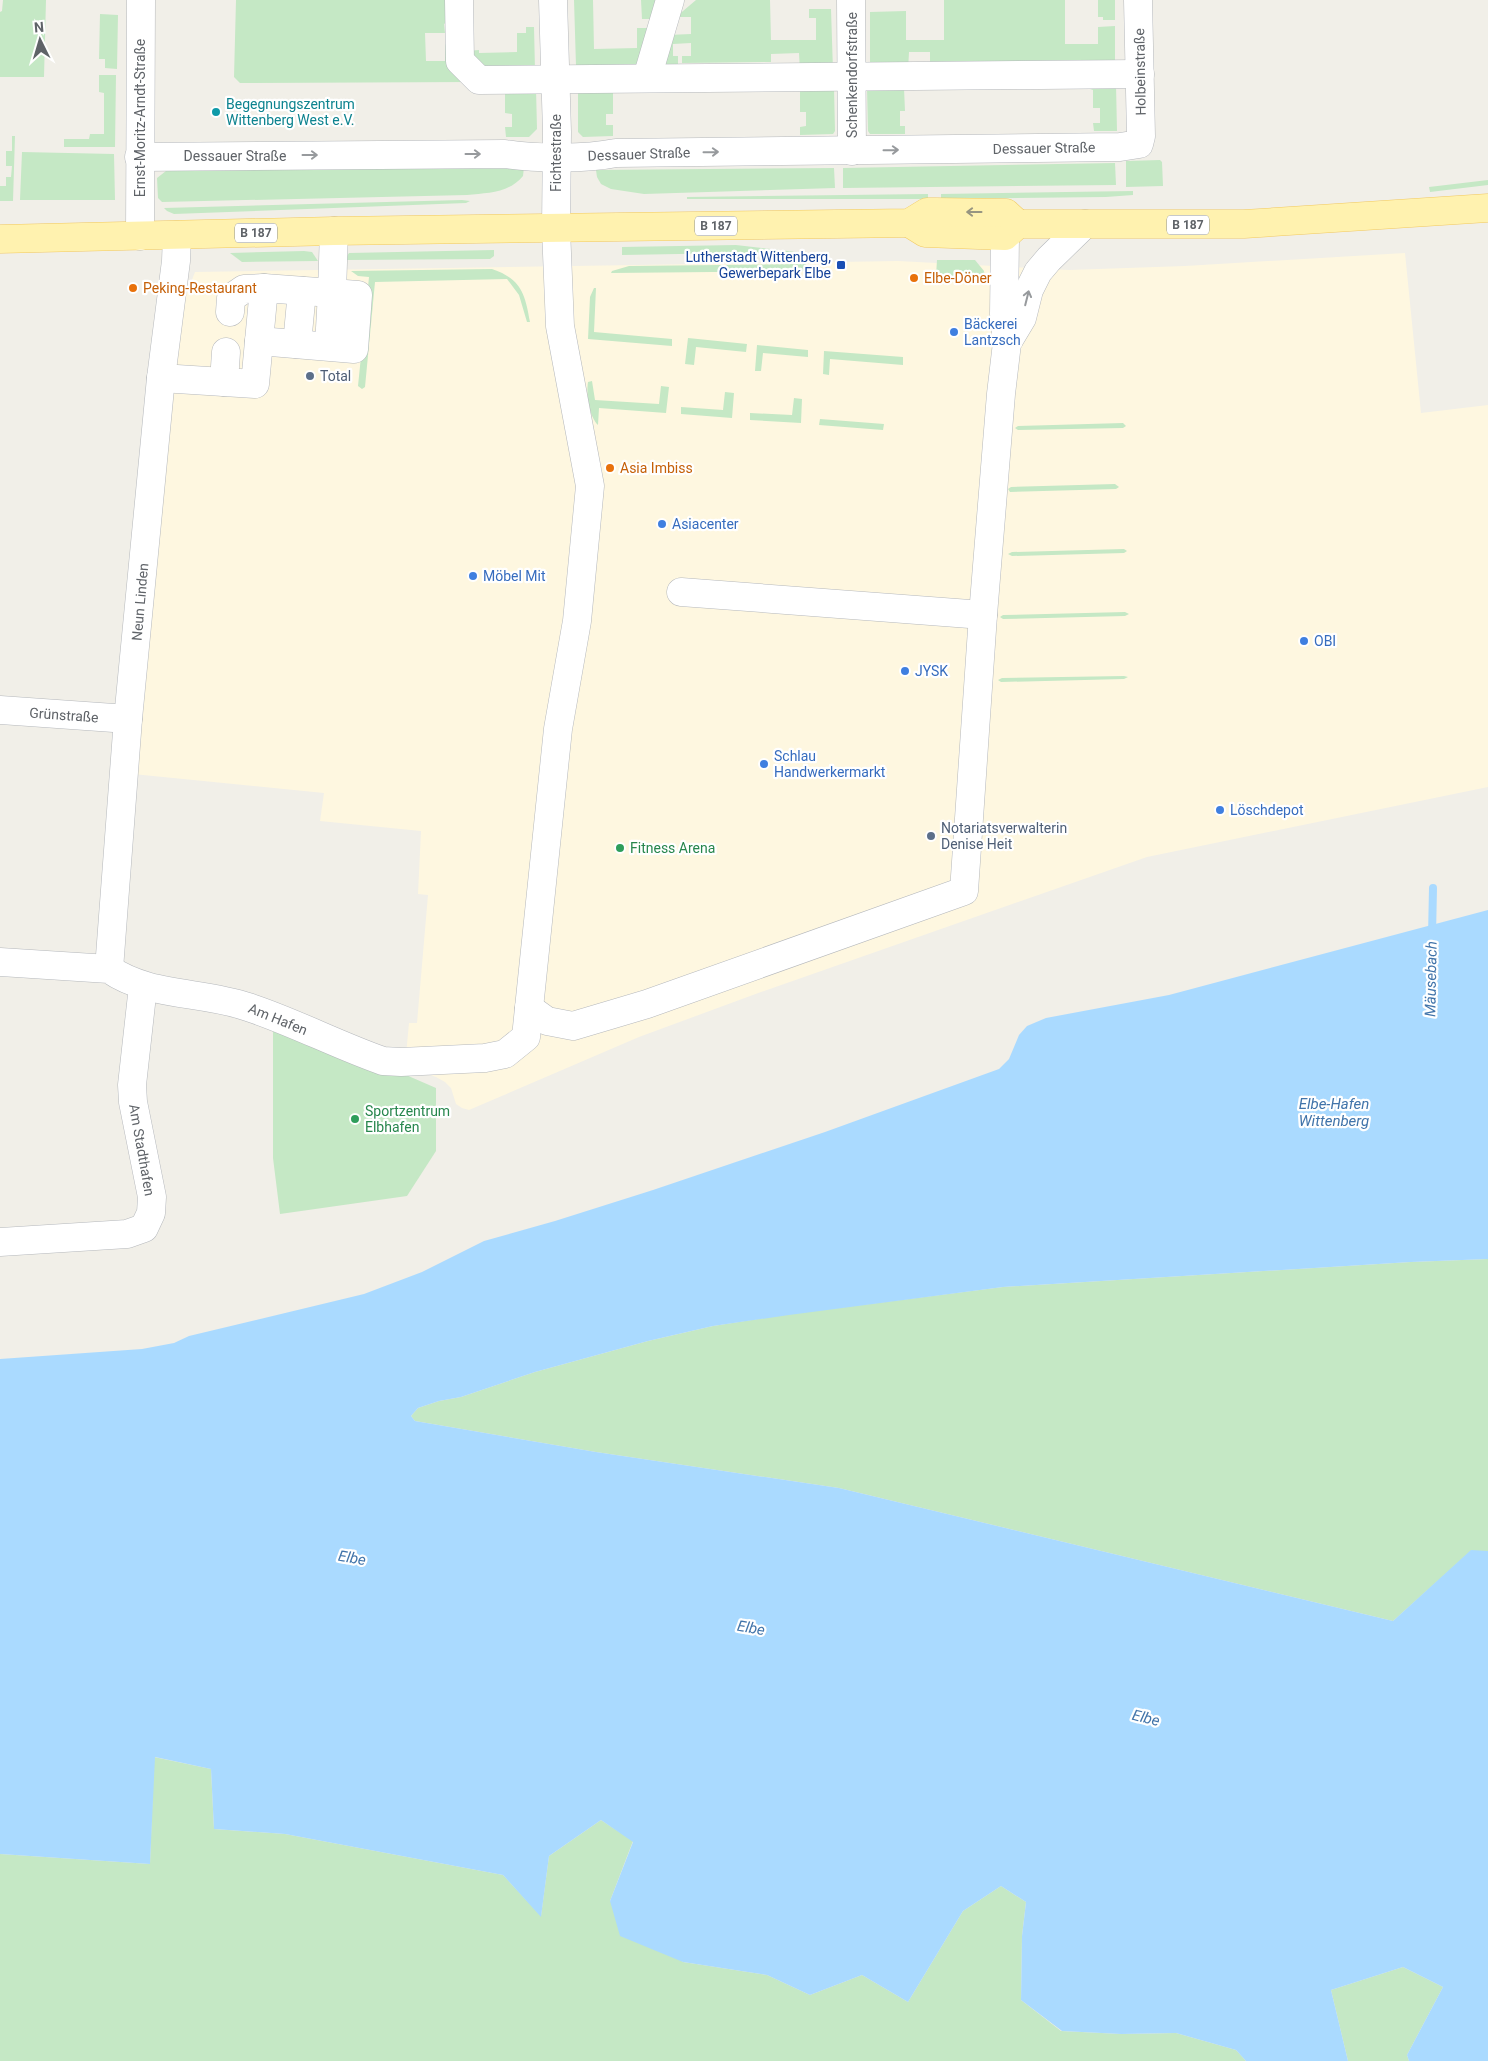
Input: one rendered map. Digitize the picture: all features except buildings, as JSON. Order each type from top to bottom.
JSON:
[{"type":"main road","name":"B 187","points":[[0,239],[334,231],[909,223],[927,212],[1006,212],[1012,230],[1085,224],[1244,224],[1488,208]]},
{"type":"street","name":"Ernst-Moritz-Arndt-Straße","points":[[140,0],[140,236]]},
{"type":"street","points":[[460,0],[460,61],[479,80],[1140,74]]},
{"type":"street","name":"Fichtestraße","points":[[530,1008],[558,729],[577,621],[590,486],[560,326],[556,228],[553,0]]},
{"type":"street","points":[[647,78],[670,0]]},
{"type":"street","name":"Schenkendorfstraße","points":[[851,0],[852,151]]},
{"type":"street","name":"Holbeinstraße","points":[[1138,0],[1139,144]]},
{"type":"street","name":"Dessauer Straße","points":[[139,156],[505,154],[519,156],[603,156],[616,153],[1120,147],[1139,144]]},
{"type":"street","points":[[1008,343],[1022,318],[1029,290],[1038,272],[1085,224]]},
{"type":"street","points":[[530,1008],[547,1021],[573,1026],[647,1004],[964,891],[983,615],[1001,394],[1008,343],[1004,314],[1012,230]]},
{"type":"street","points":[[332,293],[334,231]]},
{"type":"street","name":"Neun Linden","points":[[109,969],[128,719],[161,378],[176,261],[177,235]]},
{"type":"street","points":[[161,378],[255,384],[264,288]]},
{"type":"street","points":[[230,312],[232,298],[244,289],[264,288],[358,295],[354,349],[259,341]]},
{"type":"street","points":[[297,344],[302,291]]},
{"type":"street","points":[[224,382],[226,352]]},
{"type":"street","points":[[681,592],[983,615]]},
{"type":"street","name":"Grünstraße","points":[[0,710],[128,719]]},
{"type":"street","points":[[0,962],[109,969]]},
{"type":"street","name":"Am Hafen","points":[[109,969],[124,979],[143,986],[247,1006],[383,1061],[452,1061],[506,1054],[526,1037],[530,1008]]},
{"type":"street","name":"Am Stadthafen","points":[[0,1242],[127,1234],[144,1228],[151,1213],[152,1197],[133,1102],[122,1085],[143,986]]},
{"type":"shaded area","points":[[1405,253],[1421,413],[1488,405],[1488,787],[1147,857],[761,992],[639,1037],[469,1110],[456,1104],[451,1088],[445,1082],[415,1069],[406,1055],[409,1023],[417,1023],[428,895],[418,894],[421,831],[320,821],[324,793],[133,774],[181,308],[195,272],[898,261],[1069,270],[1185,266]]},
{"type":"green space","points":[[3,0],[46,0],[44,77],[0,77],[0,12],[2,11]]},
{"type":"green space","points":[[236,0],[453,0],[454,17],[444,24],[445,33],[425,33],[426,61],[445,61],[445,44],[453,50],[472,82],[240,83],[234,77]]},
{"type":"green space","points":[[574,0],[593,0],[594,49],[637,48],[637,28],[654,28],[644,64],[576,66]]},
{"type":"green space","points":[[641,0],[662,0],[657,19],[642,19]]},
{"type":"green space","points":[[696,0],[770,0],[771,40],[816,40],[816,18],[809,18],[809,9],[831,9],[833,71],[800,72],[799,53],[771,54],[771,62],[682,63],[682,56],[691,56],[691,43],[673,44],[673,56],[678,56],[678,64],[659,64],[668,35],[691,34],[691,17],[676,17]]},
{"type":"green space","points":[[944,0],[1065,0],[1065,44],[1098,44],[1098,27],[1115,26],[1115,68],[930,71],[930,52],[909,52],[908,71],[870,72],[870,12],[906,11],[906,40],[944,40]]},
{"type":"green space","points":[[1098,0],[1115,0],[1115,20],[1103,20],[1103,17],[1098,17]]},
{"type":"green space","points":[[100,14],[118,15],[117,69],[105,68],[105,59],[99,59]]},
{"type":"green space","points":[[526,27],[534,27],[535,70],[480,72],[466,51],[479,50],[479,53],[517,52],[517,33],[526,33]]},
{"type":"green space","points":[[99,75],[116,75],[115,147],[64,147],[64,139],[89,139],[90,134],[104,134],[104,93],[99,92]]},
{"type":"green space","points":[[1116,84],[1117,131],[1094,131],[1093,123],[1100,123],[1100,108],[1093,108],[1093,90],[1090,89],[1090,85]]},
{"type":"green space","points":[[536,88],[537,129],[529,137],[506,137],[505,127],[512,127],[512,114],[505,113],[505,89]]},
{"type":"green space","points":[[800,88],[834,88],[835,131],[833,134],[800,135],[800,127],[806,126],[806,112],[800,112]]},
{"type":"green space","points":[[867,88],[904,88],[905,111],[900,111],[900,126],[905,126],[905,134],[870,134],[868,131]]},
{"type":"green space","points":[[578,91],[613,91],[613,114],[606,114],[606,125],[613,125],[613,136],[583,137],[578,132]]},
{"type":"green space","points":[[12,136],[15,136],[13,201],[0,201],[0,186],[6,186],[6,177],[11,177],[12,166],[6,166],[6,151],[12,151]]},
{"type":"green space","points":[[22,152],[114,154],[115,200],[20,200]]},
{"type":"green space","points":[[1160,160],[1162,162],[1163,186],[1126,187],[1126,161]]},
{"type":"green space","points":[[1115,163],[1116,185],[843,188],[843,168]]},
{"type":"green space","points":[[524,167],[523,176],[511,186],[483,194],[162,202],[158,198],[157,178],[166,171]]},
{"type":"green space","points":[[834,168],[835,188],[644,194],[611,189],[601,184],[596,170]]},
{"type":"green space","points":[[1488,180],[1488,185],[1430,192],[1429,187]]},
{"type":"green space","points":[[1133,191],[1133,195],[1106,197],[941,199],[941,194]]},
{"type":"green space","points":[[928,194],[928,199],[687,199],[687,197]]},
{"type":"green space","points":[[470,201],[466,203],[174,214],[164,208]]},
{"type":"green space","points":[[736,245],[796,252],[622,255],[622,247]]},
{"type":"green space","points":[[494,250],[494,256],[490,259],[347,260],[349,253]]},
{"type":"green space","points":[[312,252],[318,261],[242,262],[230,253]]},
{"type":"green space","points":[[937,260],[975,260],[984,271],[985,278],[936,276]]},
{"type":"green space","points":[[806,264],[806,271],[611,273],[612,271],[629,266]]},
{"type":"green space","points":[[492,269],[509,277],[520,288],[526,303],[530,322],[527,322],[519,295],[507,279],[375,282],[365,387],[362,389],[358,386],[369,277],[358,276],[351,271]]},
{"type":"green space","points":[[594,288],[596,288],[594,332],[672,339],[672,346],[588,339],[590,297]]},
{"type":"green space","points":[[688,338],[747,344],[746,352],[696,347],[694,365],[685,364]]},
{"type":"green space","points":[[757,345],[808,350],[808,357],[763,353],[761,371],[755,371]]},
{"type":"green space","points":[[824,351],[903,357],[903,365],[830,359],[829,375],[823,374]]},
{"type":"green space","points":[[592,381],[595,400],[659,404],[661,386],[669,387],[666,413],[599,408],[598,425],[590,411],[587,393],[588,382]]},
{"type":"green space","points":[[725,392],[734,393],[732,418],[681,414],[681,407],[723,410]]},
{"type":"green space","points":[[794,398],[802,399],[801,423],[750,420],[750,413],[792,415]]},
{"type":"green space","points":[[820,419],[884,424],[883,430],[819,425]]},
{"type":"green space","points":[[1123,423],[1126,426],[1123,428],[1018,430],[1015,428],[1018,426]]},
{"type":"green space","points":[[1115,484],[1119,487],[1116,489],[1010,492],[1008,489],[1011,487]]},
{"type":"green space","points":[[1124,549],[1127,551],[1124,553],[1012,556],[1008,554],[1012,552]]},
{"type":"green space","points":[[1125,612],[1129,614],[1125,616],[1003,619],[1000,617],[1003,615]]},
{"type":"green space","points":[[1128,677],[1124,679],[1001,682],[998,680],[1002,678]]},
{"type":"green space","name":"Sportzentrum Elbhafen","points":[[273,1024],[383,1065],[436,1088],[436,1151],[407,1196],[280,1214],[273,1158]]},
{"type":"green space","points":[[1488,1259],[1488,1551],[1471,1551],[1393,1621],[839,1488],[596,1452],[415,1421],[411,1416],[418,1408],[439,1401],[461,1397],[535,1372],[648,1341],[713,1326],[790,1314],[1003,1287]]},
{"type":"green space","points":[[154,1757],[211,1769],[214,1829],[285,1834],[503,1875],[541,1916],[549,1856],[601,1820],[633,1841],[610,1901],[683,1962],[767,1975],[810,1995],[862,1975],[908,2002],[963,1911],[1001,1886],[1026,1902],[1022,1936],[1021,2000],[1061,2031],[1121,2034],[1176,2033],[1236,2050],[1246,2061],[0,2061],[0,1854],[150,1864]]},
{"type":"green space","points":[[1403,1967],[1443,1987],[1407,2055],[1409,2061],[1348,2061],[1331,1990]]},
{"type":"water","points":[[1488,910],[1488,1259],[1003,1287],[713,1326],[648,1341],[535,1372],[461,1397],[439,1401],[418,1408],[411,1416],[415,1421],[596,1452],[839,1488],[1393,1621],[1471,1550],[1488,1551],[1488,2061],[1409,2061],[1407,2055],[1443,1987],[1403,1967],[1331,1990],[1348,2061],[1246,2061],[1236,2050],[1176,2033],[1121,2034],[1062,2031],[1021,2000],[1022,1936],[1026,1902],[1001,1886],[963,1911],[908,2002],[862,1975],[810,1995],[767,1975],[683,1962],[620,1936],[610,1901],[633,1842],[601,1820],[549,1856],[541,1917],[503,1875],[285,1834],[214,1829],[211,1769],[155,1757],[150,1864],[0,1854],[0,1359],[142,1349],[174,1343],[189,1336],[364,1294],[422,1272],[484,1241],[653,1190],[825,1132],[999,1069],[1009,1059],[1019,1035],[1027,1026],[1046,1018],[1169,995]]},
{"type":"waterway","name":"Mäusebach","points":[[1432,936],[1433,888]]},
{"type":"place","name":"Begegnungszentrum Wittenberg West e.V.","points":[[216,112]]},
{"type":"place","name":"Lutherstadt Wittenberg, Gewerbepark Elbe","points":[[841,265]]},
{"type":"place","name":"Elbe-Döner","points":[[914,278]]},
{"type":"place","name":"Peking-Restaurant","points":[[133,288]]},
{"type":"place","name":"Bäckerei Lantzsch","points":[[954,332]]},
{"type":"place","name":"Total","points":[[310,376]]},
{"type":"place","name":"Asia Imbiss","points":[[610,468]]},
{"type":"place","name":"Asiacenter","points":[[662,524]]},
{"type":"place","name":"Möbel Mit","points":[[473,576]]},
{"type":"place","name":"OBI","points":[[1304,641]]},
{"type":"place","name":"JYSK","points":[[905,671]]},
{"type":"place","name":"Schlau Handwerkermarkt","points":[[764,764]]},
{"type":"place","name":"Löschdepot","points":[[1220,810]]},
{"type":"place","name":"Notariatsverwalterin Denise Heit","points":[[931,836]]},
{"type":"place","name":"Fitness Arena","points":[[620,848]]},
{"type":"place","name":"Sportzentrum Elbhafen","points":[[355,1119]]},
{"type":"water label","name":"Elbe-Hafen Wittenberg","points":[[1334,1112]]},
{"type":"water label","name":"Elbe","points":[[352,1558]]},
{"type":"water label","name":"Elbe","points":[[751,1628]]},
{"type":"water label","name":"Elbe","points":[[1146,1718]]}]
